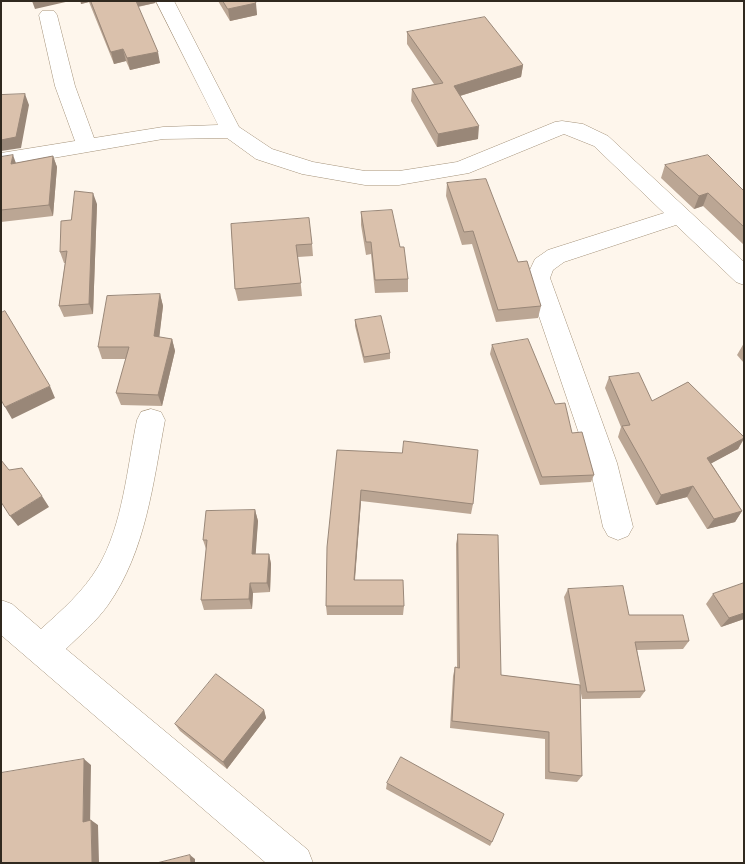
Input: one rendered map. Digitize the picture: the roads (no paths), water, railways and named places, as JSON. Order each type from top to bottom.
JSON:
[{"type":"street","points":[[165,1],[231,131],[264,154],[310,169],[365,178],[390,178],[461,168],[562,127],[576,129],[601,141],[744,276]]},
{"type":"street","points":[[48,15],[65,86],[87,146]]},
{"type":"street","points":[[1,160],[163,133],[231,131]]},
{"type":"street","points":[[618,527],[603,463],[538,278],[543,265],[556,256],[680,216]]},
{"type":"street","points":[[42,649],[97,595],[118,557],[130,520],[151,420]]},
{"type":"street","points":[[1,615],[294,863]]}]
